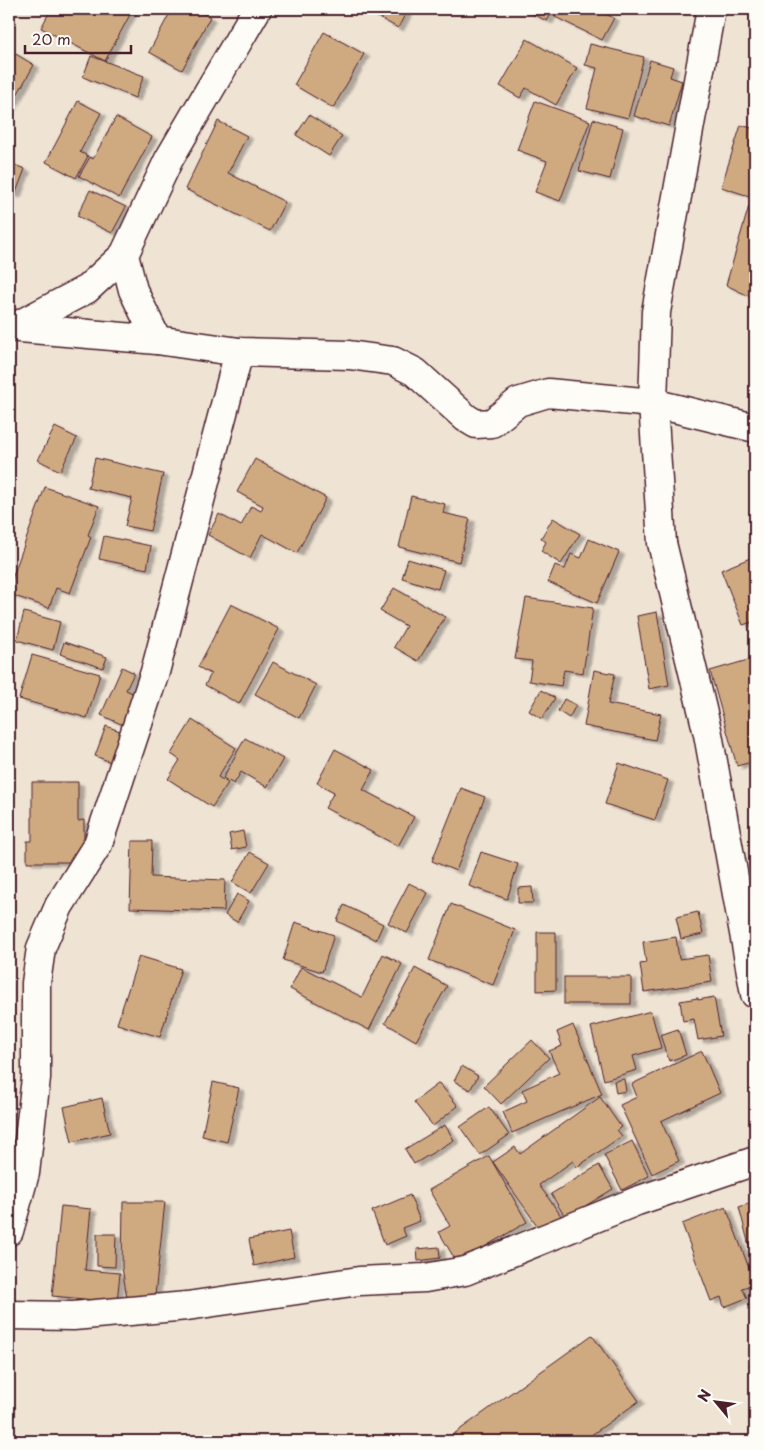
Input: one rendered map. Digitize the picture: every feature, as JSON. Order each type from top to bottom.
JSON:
[{"type":"street","points":[[12,327],[87,289],[124,255],[169,159],[257,9]]},
{"type":"street","points":[[711,9],[656,312],[653,404],[662,543],[708,734],[755,994]]},
{"type":"street","points":[[124,255],[133,290],[157,340]]},
{"type":"street","points":[[12,327],[157,340],[238,352],[349,355],[393,361],[415,372],[466,418],[476,424],[492,423],[518,402],[548,393],[653,404],[755,428]]},
{"type":"street","points":[[9,1231],[26,1173],[36,1078],[36,983],[41,948],[59,906],[98,844],[119,781],[154,672],[238,352]]},
{"type":"street","points":[[9,1315],[74,1316],[187,1306],[359,1281],[425,1278],[465,1271],[637,1201],[755,1161]]},
{"type":"building","points":[[51,9],[90,9],[98,13],[100,9],[133,9],[105,61],[41,28]]},
{"type":"building","points":[[172,9],[195,9],[210,17],[182,70],[149,52]]},
{"type":"building","points":[[363,9],[408,9],[398,28]]},
{"type":"building","points":[[522,9],[554,9],[547,21]]},
{"type":"building","points":[[559,9],[595,9],[614,18],[602,40],[555,17]]},
{"type":"building","points":[[324,32],[364,54],[333,108],[294,85]]},
{"type":"building","points":[[527,39],[577,68],[556,105],[526,88],[520,98],[500,86]]},
{"type":"building","points":[[590,44],[644,57],[628,118],[587,108],[597,68],[585,65]]},
{"type":"building","points":[[9,50],[34,65],[9,109]]},
{"type":"building","points":[[91,56],[144,76],[135,98],[83,77]]},
{"type":"building","points":[[650,60],[673,67],[670,77],[682,81],[669,126],[634,116]]},
{"type":"building","points":[[78,101],[101,113],[80,152],[88,156],[76,178],[46,162]]},
{"type":"building","points":[[535,101],[590,121],[560,201],[535,192],[547,161],[517,150]]},
{"type":"building","points":[[309,115],[342,136],[329,156],[296,135]]},
{"type":"building","points":[[116,117],[152,137],[119,198],[79,176],[90,157],[93,159]]},
{"type":"building","points":[[593,119],[623,128],[610,179],[579,171]]},
{"type":"building","points":[[218,121],[247,136],[228,173],[285,202],[270,231],[185,189]]},
{"type":"building","points":[[741,125],[755,129],[755,198],[721,187]]},
{"type":"building","points":[[9,163],[25,169],[15,195],[9,193]]},
{"type":"building","points":[[90,190],[126,207],[112,233],[77,216]]},
{"type":"building","points":[[749,206],[755,207],[755,299],[726,285]]},
{"type":"building","points":[[55,427],[77,438],[60,471],[38,460]]},
{"type":"building","points":[[95,458],[163,474],[150,531],[125,526],[132,498],[88,488]]},
{"type":"building","points":[[255,459],[326,498],[297,553],[262,534],[250,558],[208,535],[219,514],[241,526],[251,506],[261,511],[263,506],[237,492]]},
{"type":"building","points":[[45,487],[99,506],[88,535],[91,537],[70,593],[56,588],[49,608],[9,594],[9,587]]},
{"type":"building","points":[[411,496],[445,504],[443,513],[470,519],[459,562],[399,547]]},
{"type":"building","points":[[553,518],[580,534],[561,564],[541,551],[546,542],[541,538]]},
{"type":"building","points":[[104,536],[151,546],[147,569],[99,559]]},
{"type":"building","points":[[589,539],[619,552],[597,603],[548,582],[555,565],[565,569],[571,554],[581,558]]},
{"type":"building","points":[[755,556],[755,621],[743,625],[721,570]]},
{"type":"building","points":[[408,559],[444,570],[438,589],[402,578]]},
{"type":"building","points":[[394,588],[445,617],[418,661],[394,647],[406,626],[380,611]]},
{"type":"building","points":[[526,598],[593,608],[583,673],[564,670],[561,686],[529,681],[532,661],[515,659]]},
{"type":"building","points":[[231,604],[279,629],[239,704],[205,685],[211,674],[198,667]]},
{"type":"building","points":[[24,612],[60,622],[53,650],[17,640]]},
{"type":"building","points":[[657,612],[669,685],[649,689],[637,616]]},
{"type":"building","points":[[64,642],[107,657],[103,668],[60,654]]},
{"type":"building","points":[[32,655],[100,674],[87,718],[19,699]]},
{"type":"building","points":[[755,658],[755,761],[737,766],[710,671]]},
{"type":"building","points":[[273,662],[316,685],[299,718],[255,694]]},
{"type":"building","points":[[122,667],[134,673],[126,690],[137,695],[123,725],[101,715]]},
{"type":"building","points":[[594,670],[615,674],[608,704],[661,714],[655,740],[584,726]]},
{"type":"building","points":[[541,690],[555,698],[542,719],[529,711]]},
{"type":"building","points":[[564,699],[576,705],[569,718],[558,711]]},
{"type":"building","points":[[192,720],[236,748],[218,777],[228,783],[212,807],[168,779],[180,760],[171,754]]},
{"type":"building","points":[[106,726],[128,734],[116,764],[95,756]]},
{"type":"building","points":[[245,738],[283,759],[267,787],[241,772],[234,784],[223,778]]},
{"type":"building","points":[[335,749],[374,770],[363,790],[414,817],[398,846],[325,808],[334,792],[317,783]]},
{"type":"building","points":[[619,763],[668,780],[655,820],[605,804]]},
{"type":"building","points":[[32,782],[78,782],[78,821],[84,820],[84,862],[27,862],[27,841],[32,841]]},
{"type":"building","points":[[461,788],[485,797],[456,871],[432,861]]},
{"type":"building","points":[[243,831],[246,847],[232,850],[229,834]]},
{"type":"building","points":[[132,841],[152,841],[151,877],[225,880],[224,911],[130,908]]},
{"type":"building","points":[[250,852],[269,863],[251,893],[232,882]]},
{"type":"building","points":[[481,852],[518,864],[507,899],[469,886]]},
{"type":"building","points":[[409,883],[428,893],[407,933],[388,923]]},
{"type":"building","points":[[532,887],[533,903],[518,903],[518,888]]},
{"type":"building","points":[[237,894],[249,901],[237,922],[225,915]]},
{"type":"building","points":[[451,904],[515,930],[493,985],[429,960]]},
{"type":"building","points":[[344,905],[383,924],[376,940],[337,921]]},
{"type":"building","points":[[698,912],[703,934],[681,939],[676,917]]},
{"type":"building","points":[[295,922],[334,935],[322,972],[283,960]]},
{"type":"building","points":[[537,932],[556,932],[556,990],[537,991]]},
{"type":"building","points":[[676,937],[679,959],[708,955],[712,982],[644,992],[640,964],[646,963],[643,942]]},
{"type":"building","points":[[383,954],[402,964],[369,1030],[290,989],[301,967],[362,997]]},
{"type":"building","points":[[139,956],[181,969],[160,1037],[117,1024]]},
{"type":"building","points":[[415,968],[447,986],[416,1041],[385,1023]]},
{"type":"building","points":[[564,977],[631,977],[631,1004],[564,1004]]},
{"type":"building","points":[[714,997],[721,1036],[698,1040],[694,1019],[683,1021],[680,1001]]},
{"type":"building","points":[[651,1011],[661,1048],[633,1056],[637,1070],[604,1080],[591,1027]]},
{"type":"building","points":[[573,1025],[602,1094],[512,1133],[503,1112],[527,1101],[522,1090],[559,1073],[549,1051],[562,1046],[557,1032]]},
{"type":"building","points":[[678,1029],[686,1055],[669,1061],[660,1035]]},
{"type":"building","points":[[532,1040],[549,1058],[501,1104],[484,1086]]},
{"type":"building","points":[[702,1051],[720,1093],[661,1121],[679,1161],[652,1174],[620,1105],[637,1097],[632,1084]]},
{"type":"building","points":[[462,1066],[478,1076],[470,1090],[454,1081]]},
{"type":"building","points":[[624,1079],[626,1091],[616,1093],[614,1081]]},
{"type":"building","points":[[213,1082],[239,1088],[227,1142],[202,1136]]},
{"type":"building","points":[[439,1083],[458,1106],[433,1126],[414,1102]]},
{"type":"building","points":[[600,1097],[621,1127],[617,1130],[622,1136],[577,1167],[573,1161],[539,1185],[564,1220],[543,1234],[493,1162],[515,1147],[520,1154]]},
{"type":"building","points":[[102,1098],[110,1133],[72,1142],[64,1107]]},
{"type":"building","points":[[489,1107],[509,1135],[480,1155],[460,1127]]},
{"type":"building","points":[[445,1125],[454,1140],[414,1164],[405,1149]]},
{"type":"building","points":[[632,1141],[649,1176],[622,1190],[604,1155]]},
{"type":"building","points":[[489,1156],[527,1222],[457,1263],[439,1232],[450,1226],[429,1190]]},
{"type":"building","points":[[599,1165],[613,1189],[577,1211],[570,1225],[551,1194]]},
{"type":"building","points":[[410,1195],[420,1221],[402,1228],[406,1236],[385,1245],[372,1211]]},
{"type":"building","points":[[123,1202],[165,1202],[154,1305],[128,1305],[122,1267]]},
{"type":"building","points":[[754,1202],[755,1205],[755,1269],[739,1207]]},
{"type":"building","points":[[61,1206],[91,1209],[85,1270],[120,1273],[117,1302],[52,1296]]},
{"type":"building","points":[[726,1207],[755,1284],[742,1288],[747,1298],[724,1307],[721,1297],[711,1301],[682,1224]]},
{"type":"building","points":[[289,1231],[294,1257],[254,1266],[249,1239]]},
{"type":"building","points":[[97,1234],[116,1234],[115,1267],[97,1266]]},
{"type":"building","points":[[439,1247],[440,1258],[418,1261],[417,1249]]},
{"type":"building","points":[[592,1335],[639,1401],[583,1441],[444,1441]]}]
